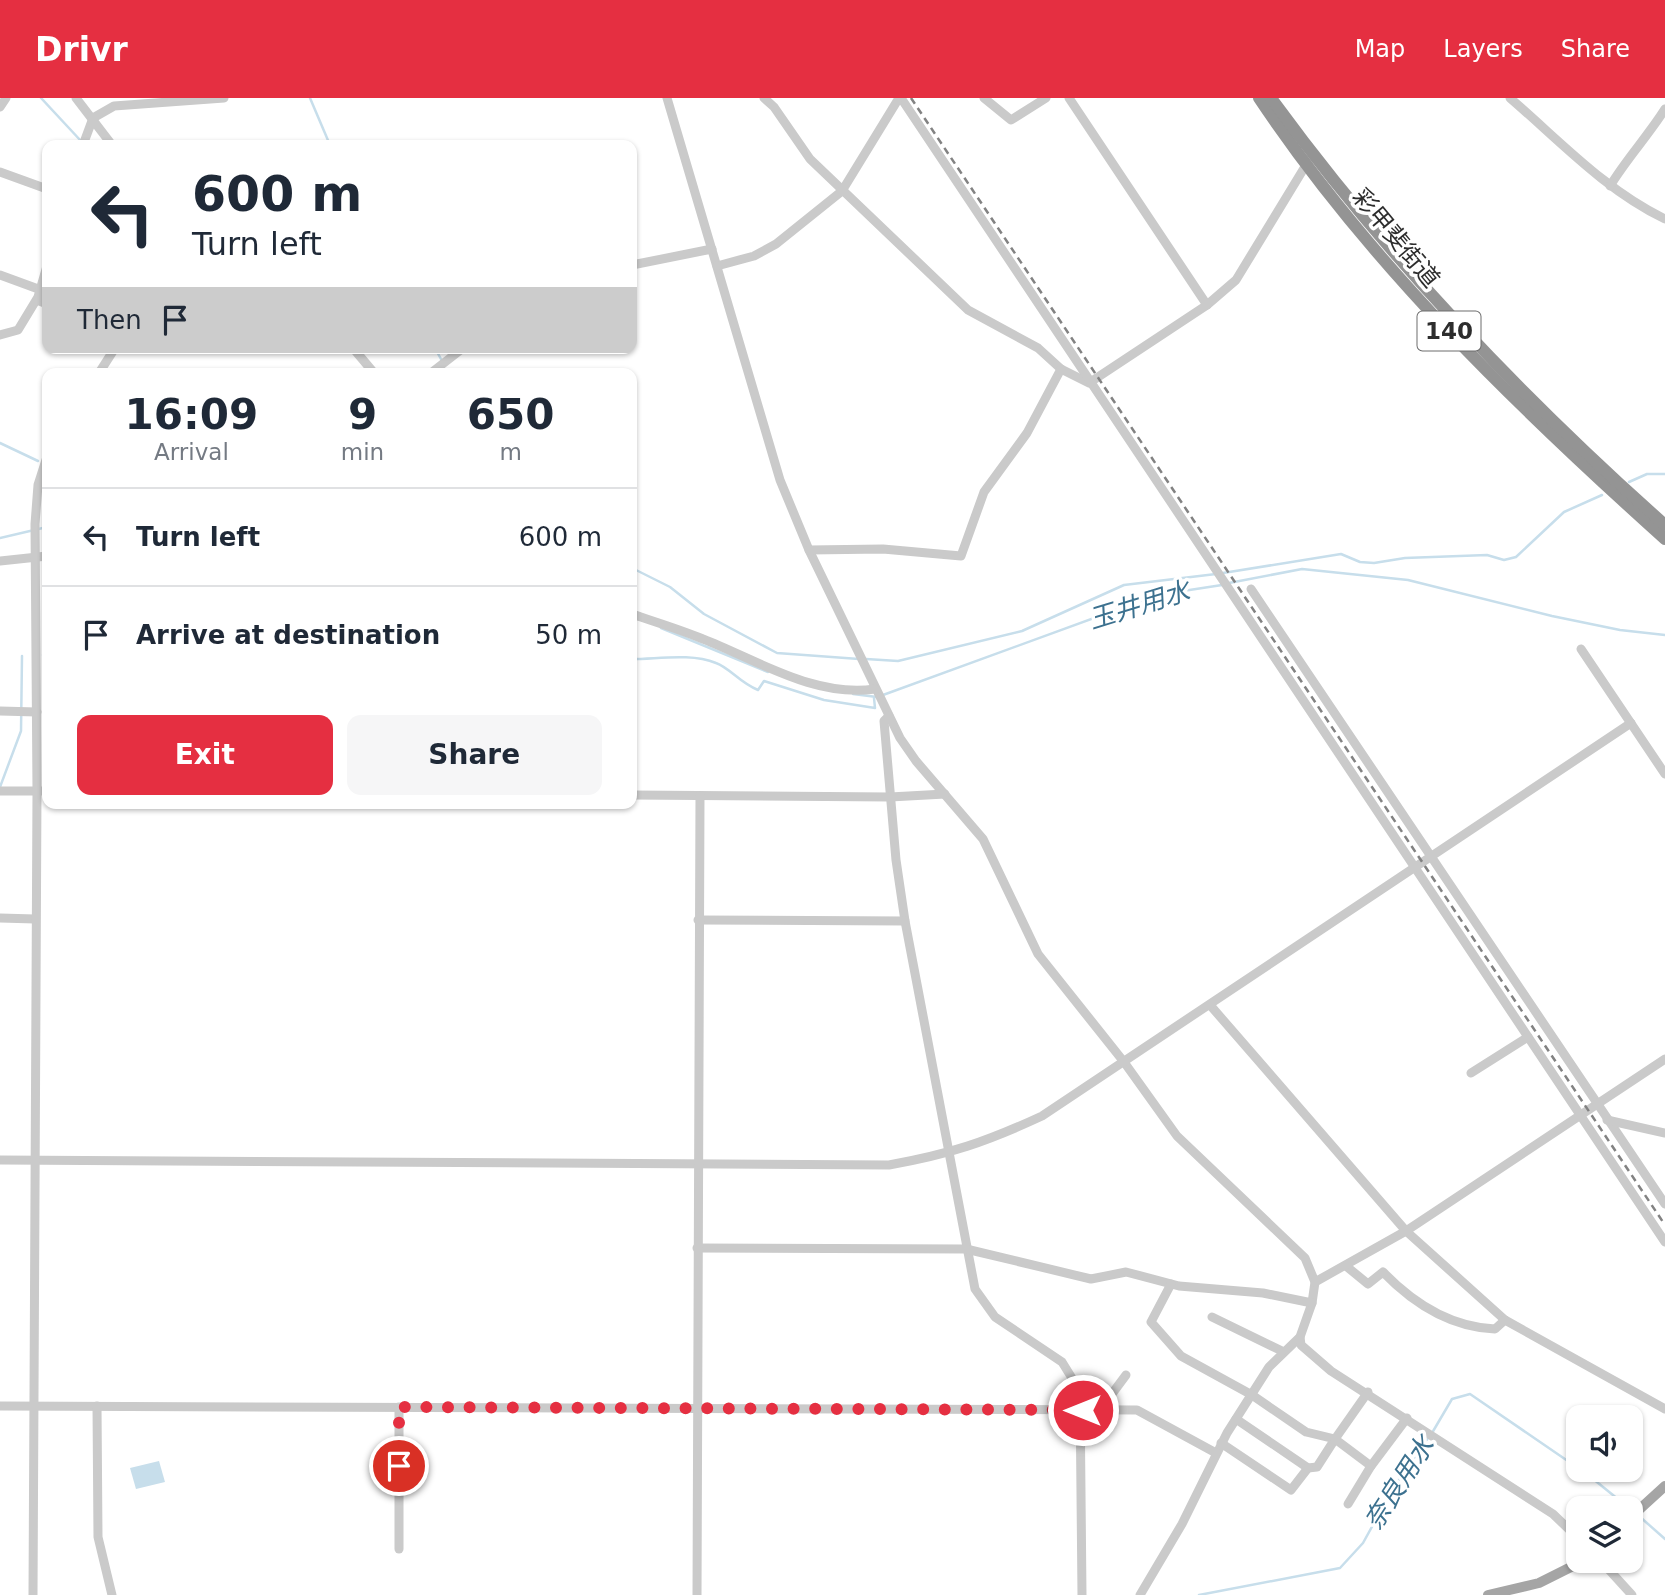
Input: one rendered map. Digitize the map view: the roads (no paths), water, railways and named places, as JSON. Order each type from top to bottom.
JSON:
[{"type":"highway","name":"彩甲斐街道","points":[[1259,98],[1434,309],[1665,540]]},
{"type":"highway","name":"彩甲斐街道","points":[[1271,98],[1310,159]]},
{"type":"highway","name":"彩甲斐街道","points":[[1520,397],[1665,525]]},
{"type":"main road","points":[[1643,1506],[1665,1486]]},
{"type":"main road","points":[[1488,1595],[1539,1583],[1566,1570]]},
{"type":"street","points":[[0,107],[6,98]]},
{"type":"street","points":[[76,98],[108,140]]},
{"type":"street","points":[[85,140],[93,118],[114,106],[224,98]]},
{"type":"street","points":[[667,98],[780,481],[809,550],[876,691],[916,761],[983,839],[1038,954],[1124,1062],[1177,1136],[1305,1258],[1315,1282],[1312,1303],[1300,1337],[1301,1345],[1331,1371],[1368,1392],[1553,1514],[1566,1526]]},
{"type":"street","points":[[764,98],[774,107],[810,159],[968,310],[1038,348],[1061,369],[1088,383]]},
{"type":"street","points":[[717,266],[754,256],[776,244],[842,191],[900,98],[1088,383],[1665,1242]]},
{"type":"street","points":[[984,98],[1012,120],[1046,98]]},
{"type":"street","points":[[1069,98],[1207,305]]},
{"type":"street","points":[[1510,98],[1633,204],[1665,219]]},
{"type":"street","points":[[1610,186],[1629,154],[1646,140],[1665,108]]},
{"type":"street","points":[[1088,383],[1207,305],[1236,280],[1310,159]]},
{"type":"street","points":[[0,172],[42,187]]},
{"type":"street","points":[[637,264],[712,249]]},
{"type":"street","points":[[0,275],[41,290]]},
{"type":"street","points":[[0,335],[18,330],[37,300],[42,286]]},
{"type":"street","points":[[37,300],[42,302]]},
{"type":"street","points":[[358,354],[370,368]]},
{"type":"street","points":[[435,368],[454,354]]},
{"type":"street","points":[[809,550],[883,549],[961,556],[984,492],[1027,433],[1061,369]]},
{"type":"street","points":[[33,1595],[35,919],[42,791],[26,712],[36,558],[35,524],[38,485],[42,473]]},
{"type":"street","points":[[0,561],[42,557]]},
{"type":"street","points":[[1251,589],[1665,1204]]},
{"type":"street","points":[[637,616],[704,639],[764,668],[832,688],[876,691]]},
{"type":"street","points":[[1581,649],[1665,775]]},
{"type":"street","points":[[0,711],[26,712]]},
{"type":"street","points":[[889,716],[884,721],[905,921],[966,1249],[980,1299],[995,1317],[1062,1362],[1080,1391],[1083,1410],[1082,1595]]},
{"type":"street","points":[[0,1160],[889,1165],[949,1154],[985,1143],[1042,1116],[1630,723]]},
{"type":"street","points":[[0,791],[42,791]]},
{"type":"street","points":[[637,795],[890,797],[945,794]]},
{"type":"street","points":[[696,1595],[700,796]]},
{"type":"street","points":[[0,918],[35,919]]},
{"type":"street","points":[[698,920],[905,921]]},
{"type":"street","points":[[1210,1004],[1406,1231],[1505,1320],[1665,1409]]},
{"type":"street","points":[[1471,1073],[1528,1037]]},
{"type":"street","points":[[1315,1282],[1406,1231],[1665,1059]]},
{"type":"street","points":[[1608,1120],[1665,1133]]},
{"type":"street","points":[[697,1248],[966,1249],[1091,1279],[1126,1272],[1171,1284],[1263,1293],[1312,1303]]},
{"type":"street","points":[[1346,1266],[1368,1284],[1383,1272],[1408,1298],[1470,1328],[1495,1329],[1505,1320]]},
{"type":"street","points":[[1171,1284],[1151,1322],[1181,1356],[1252,1395],[1306,1432],[1335,1439],[1371,1466]]},
{"type":"street","points":[[1212,1317],[1282,1351]]},
{"type":"street","points":[[1140,1595],[1182,1524],[1221,1443],[1282,1351],[1300,1337]]},
{"type":"street","points":[[1100,1410],[1126,1375]]},
{"type":"street","points":[[1236,1419],[1308,1468],[1317,1467],[1368,1392]]},
{"type":"street","points":[[0,1406],[1137,1410],[1216,1453]]},
{"type":"street","points":[[97,1406],[98,1537],[112,1595]]},
{"type":"street","points":[[399,1407],[399,1549]]},
{"type":"street","points":[[1348,1504],[1371,1466],[1407,1418]]},
{"type":"street","points":[[1221,1443],[1291,1490],[1308,1468]]},
{"type":"street","points":[[1612,1573],[1632,1595]]},
{"type":"water","points":[[159,1461],[165,1482],[136,1489],[130,1468]]},
{"type":"waterway","points":[[41,98],[80,140]]},
{"type":"waterway","points":[[310,98],[328,140]]},
{"type":"waterway","points":[[438,354],[442,361]]},
{"type":"waterway","points":[[0,443],[38,461]]},
{"type":"waterway","points":[[1629,482],[1647,474],[1665,474]]},
{"type":"waterway","points":[[1223,573],[1341,554],[1360,562],[1374,563],[1405,558],[1487,555],[1504,560],[1516,557],[1564,512],[1602,495]]},
{"type":"waterway","name":"玉井用水","points":[[0,538],[42,528]]},
{"type":"waterway","name":"玉井用水","points":[[1229,583],[1302,569],[1408,580],[1552,616],[1620,630],[1665,635]]},
{"type":"waterway","points":[[637,570],[670,587],[704,614],[777,653],[859,659]]},
{"type":"waterway","points":[[866,659],[898,661],[1022,631],[1124,585],[1216,574]]},
{"type":"waterway","name":"玉井用水","points":[[883,695],[1157,595],[1222,585]]},
{"type":"waterway","name":"玉井用水","points":[[661,628],[768,672]]},
{"type":"waterway","points":[[0,787],[21,731],[22,656]]},
{"type":"waterway","points":[[637,659],[674,657],[706,660],[721,665],[758,690],[764,681],[824,700],[875,708],[874,698]]},
{"type":"waterway","name":"玉井用水","points":[[853,694],[877,697]]},
{"type":"waterway","name":"奈良用水","points":[[1432,1433],[1452,1399],[1470,1394],[1566,1460]]},
{"type":"waterway","name":"奈良用水","points":[[1199,1595],[1340,1568],[1363,1543],[1395,1485],[1428,1438]]},
{"type":"waterway","name":"奈良用水","points":[[1597,1482],[1614,1496]]},
{"type":"waterway","name":"奈良用水","points":[[1643,1520],[1665,1539]]},
{"type":"railway","points":[[911,98],[1665,1225]]}]
